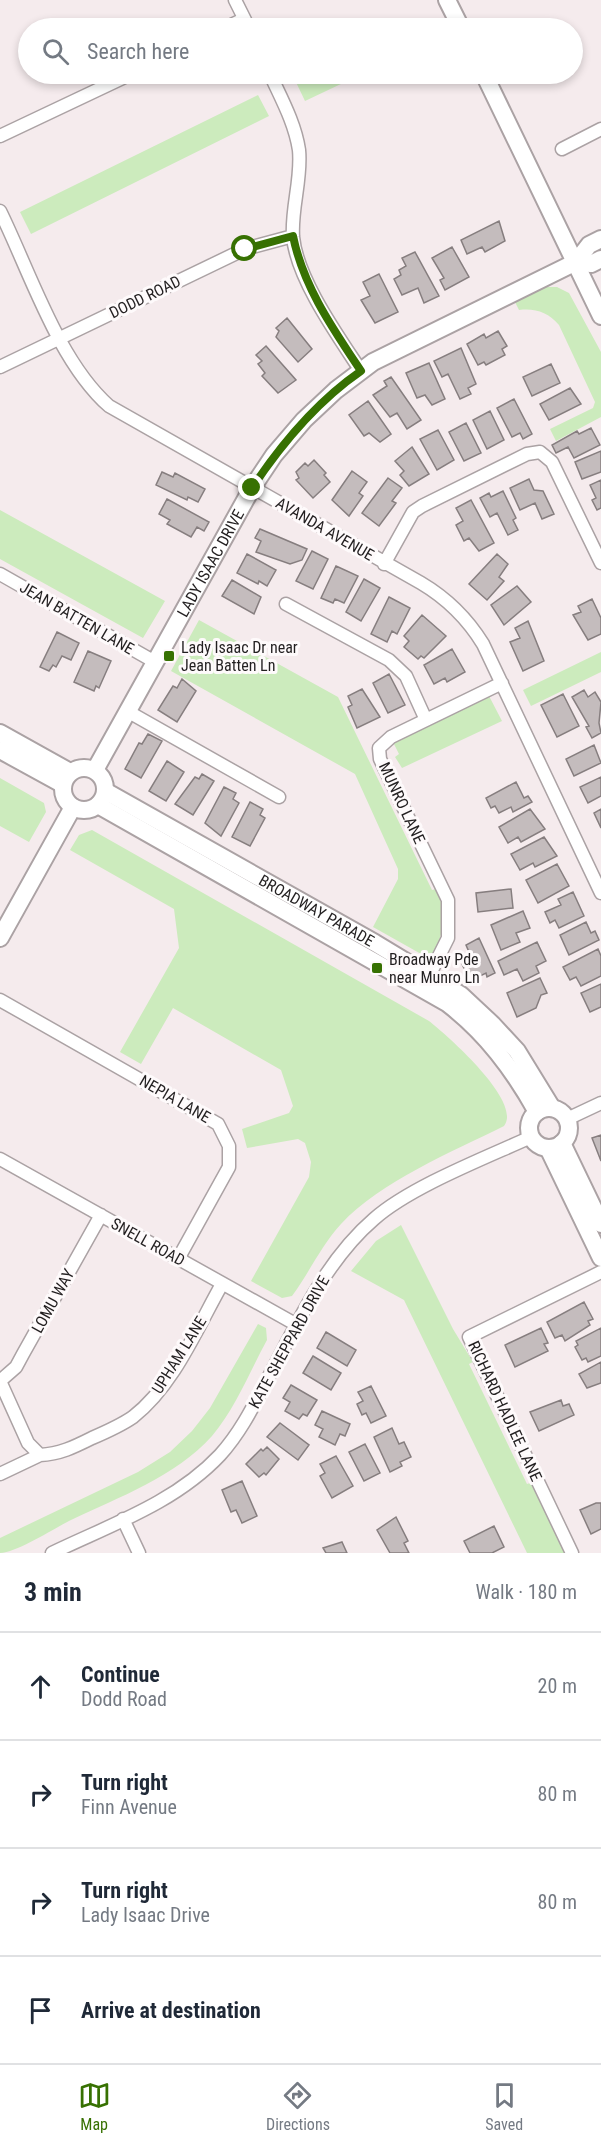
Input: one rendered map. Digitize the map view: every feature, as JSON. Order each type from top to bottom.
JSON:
[{"type":"street","points":[[235,0],[244,18]]},
{"type":"street","points":[[447,0],[456,18]]},
{"type":"street","points":[[0,136],[110,84]]},
{"type":"street","points":[[275,84],[289,114],[299,151],[293,236],[297,254],[316,299],[361,371]]},
{"type":"street","points":[[489,84],[601,316]]},
{"type":"street","points":[[562,149],[601,129]]},
{"type":"street","name":"AVANDA AVENUE","points":[[0,211],[60,339],[84,380],[109,406],[421,583],[452,604],[474,628],[601,893]]},
{"type":"street","name":"DODD ROAD","points":[[0,367],[245,249],[293,236]]},
{"type":"street","points":[[576,261],[589,245],[601,239]]},
{"type":"street","points":[[576,261],[591,264],[601,259]]},
{"type":"street","name":"LADY ISAAC DRIVE","points":[[95,770],[252,488],[274,454],[304,420],[361,371],[411,341],[576,261]]},
{"type":"street","points":[[384,564],[413,512],[527,454],[540,452],[552,462],[601,563]]},
{"type":"street","name":"JEAN BATTEN LANE","points":[[0,574],[155,663]]},
{"type":"street","points":[[286,604],[389,660],[406,676],[426,720]]},
{"type":"street","name":"MUNRO LANE","points":[[426,981],[448,938],[448,900],[379,753],[379,748],[391,737],[502,683]]},
{"type":"street","points":[[128,711],[279,797]]},
{"type":"street","points":[[0,733],[66,778]]},
{"type":"street","points":[[0,750],[66,778]]},
{"type":"street","points":[[78,768],[95,770],[103,779],[101,798],[86,810],[73,807],[64,797],[66,778],[78,768]]},
{"type":"street","name":"BROADWAY PARADE","points":[[101,798],[426,981],[489,1041],[545,1110]]},
{"type":"street","points":[[2,929],[73,807]]},
{"type":"street","name":"NEPIA LANE","points":[[0,1000],[218,1124],[229,1146],[229,1167],[178,1259]]},
{"type":"street","points":[[567,1119],[601,1103]]},
{"type":"street","points":[[545,1110],[561,1112],[567,1119],[569,1132],[555,1146],[538,1145],[531,1137],[529,1126],[545,1110]]},
{"type":"street","name":"KATE SHEPPARD DRIVE","points":[[52,1553],[183,1487],[221,1453],[241,1428],[326,1275],[375,1218],[427,1187],[531,1137]]},
{"type":"street","points":[[555,1146],[601,1224]]},
{"type":"street","points":[[555,1146],[601,1258]]},
{"type":"street","name":"SNELL ROAD","points":[[0,1159],[297,1325]]},
{"type":"street","name":"LOMU WAY","points":[[0,1381],[20,1361],[101,1215]]},
{"type":"street","name":"RICHARD HADLEE LANE","points":[[572,1553],[469,1336],[601,1272]]},
{"type":"street","name":"UPHAM LANE","points":[[0,1474],[40,1455],[58,1454],[132,1417],[151,1400],[165,1382],[222,1284]]},
{"type":"street","points":[[0,1381],[28,1443],[40,1455]]},
{"type":"street","points":[[123,1519],[139,1553]]},
{"type":"green space","points":[[297,84],[341,84],[305,101]]},
{"type":"green space","points":[[258,95],[269,116],[31,234],[20,212]]},
{"type":"green space","points":[[546,287],[557,287],[569,293],[601,352],[601,417],[556,441],[550,429],[593,408],[595,402],[559,325],[541,312],[519,310],[515,302]]},
{"type":"green space","points":[[0,510],[165,601],[143,638],[0,559]]},
{"type":"green space","points":[[199,620],[338,697],[432,890],[436,889],[440,898],[443,925],[439,942],[430,959],[373,927],[398,879],[398,869],[355,774],[171,671]]},
{"type":"green space","points":[[601,652],[601,672],[531,706],[523,690]]},
{"type":"green space","points":[[489,696],[502,721],[402,768],[395,757],[399,754],[393,742]]},
{"type":"green space","points":[[0,778],[44,803],[46,812],[29,842],[0,826]]},
{"type":"green space","points":[[92,830],[429,1021],[466,1054],[494,1086],[507,1115],[504,1126],[396,1181],[357,1209],[334,1232],[292,1296],[282,1298],[251,1281],[309,1177],[311,1162],[305,1143],[298,1139],[247,1148],[242,1129],[289,1113],[293,1106],[281,1070],[173,1008],[141,1064],[120,1052],[179,948],[174,909],[70,850],[79,835]]},
{"type":"green space","points":[[401,1225],[453,1329],[473,1362],[469,1364],[527,1484],[530,1483],[544,1505],[565,1553],[527,1553],[404,1300],[351,1271],[376,1241]]},
{"type":"green space","points":[[258,1324],[266,1328],[267,1340],[228,1414],[212,1436],[197,1450],[164,1475],[146,1485],[26,1544],[0,1553],[0,1538],[138,1472],[170,1452],[192,1431],[210,1408]]},
{"type":"building","points":[[499,221],[505,241],[485,252],[482,247],[467,254],[461,240]]},
{"type":"building","points":[[452,247],[469,277],[445,290],[440,280],[444,278],[432,258]]},
{"type":"building","points":[[415,252],[439,296],[424,303],[418,288],[402,295],[394,279],[401,275],[399,270],[406,266],[402,258]]},
{"type":"building","points":[[379,274],[398,312],[375,323],[361,300],[370,296],[363,282]]},
{"type":"building","points":[[287,318],[312,349],[298,362],[276,337],[279,331],[276,328]]},
{"type":"building","points":[[498,331],[507,346],[502,349],[505,355],[486,365],[484,362],[478,365],[467,344],[484,334],[486,338]]},
{"type":"building","points":[[266,346],[296,380],[278,393],[262,376],[265,373],[258,364],[262,361],[256,355]]},
{"type":"building","points":[[461,348],[476,384],[468,388],[471,394],[460,399],[448,374],[442,377],[434,361]]},
{"type":"building","points":[[429,363],[445,399],[432,405],[425,395],[417,398],[406,373]]},
{"type":"building","points":[[551,364],[560,383],[532,396],[523,377]]},
{"type":"building","points":[[391,377],[421,420],[407,429],[397,413],[390,417],[373,395],[387,386],[384,381]]},
{"type":"building","points":[[570,388],[581,404],[549,420],[540,404]]},
{"type":"building","points":[[514,399],[532,434],[523,439],[520,433],[512,437],[497,408]]},
{"type":"building","points":[[368,401],[391,434],[380,442],[369,433],[364,436],[349,415]]},
{"type":"building","points":[[490,411],[504,440],[487,449],[473,420]]},
{"type":"building","points":[[466,423],[481,453],[464,461],[449,432]]},
{"type":"building","points":[[591,428],[600,445],[574,458],[568,447],[556,453],[552,445],[577,431],[579,434]]},
{"type":"building","points":[[438,430],[454,460],[437,470],[420,439]]},
{"type":"building","points":[[412,447],[429,474],[409,486],[400,475],[404,471],[395,461]]},
{"type":"building","points":[[601,451],[601,472],[582,479],[575,462]]},
{"type":"building","points":[[314,460],[326,473],[324,475],[330,482],[313,498],[296,480],[299,478],[296,472],[305,463],[308,466]]},
{"type":"building","points":[[352,471],[367,482],[359,493],[363,496],[349,516],[332,500]]},
{"type":"building","points":[[162,472],[173,477],[175,473],[205,489],[198,502],[188,497],[187,500],[156,485]]},
{"type":"building","points":[[388,478],[402,488],[392,501],[396,503],[379,526],[362,513]]},
{"type":"building","points":[[529,479],[534,490],[543,491],[554,514],[542,519],[535,503],[520,510],[510,488]]},
{"type":"building","points":[[601,480],[601,508],[597,510],[592,500],[596,498],[590,485]]},
{"type":"building","points":[[503,491],[516,518],[513,520],[518,530],[508,535],[497,513],[490,517],[480,498],[489,493],[491,497]]},
{"type":"building","points":[[167,499],[209,522],[204,531],[197,527],[191,537],[167,524],[170,520],[159,514]]},
{"type":"building","points":[[471,500],[494,543],[479,551],[469,538],[464,541],[456,525],[463,521],[456,508]]},
{"type":"building","points":[[260,529],[307,549],[302,560],[290,564],[256,552],[261,541],[255,538]]},
{"type":"building","points":[[312,551],[328,559],[313,589],[296,581]]},
{"type":"building","points":[[247,554],[276,570],[267,586],[237,573]]},
{"type":"building","points":[[497,554],[508,564],[499,577],[504,581],[487,600],[469,584]]},
{"type":"building","points":[[336,566],[358,576],[344,603],[335,599],[333,603],[321,598]]},
{"type":"building","points":[[364,579],[380,588],[361,621],[346,612]]},
{"type":"building","points":[[232,580],[261,597],[254,614],[222,596]]},
{"type":"building","points":[[517,586],[531,602],[504,625],[491,605]]},
{"type":"building","points":[[389,597],[410,608],[397,634],[392,631],[387,642],[371,634]]},
{"type":"building","points":[[592,599],[601,618],[601,634],[588,640],[573,615],[581,612],[578,606]]},
{"type":"building","points":[[422,615],[446,636],[424,658],[421,656],[418,659],[404,647],[409,641],[404,636]]},
{"type":"building","points":[[528,621],[544,661],[523,671],[510,642],[520,638],[515,628]]},
{"type":"building","points":[[57,632],[79,643],[71,660],[62,656],[56,667],[53,665],[49,671],[40,667]]},
{"type":"building","points":[[452,649],[465,672],[447,682],[445,678],[434,684],[424,665]]},
{"type":"building","points":[[88,651],[111,661],[99,688],[96,686],[94,691],[74,682]]},
{"type":"building","points":[[389,674],[405,705],[388,713],[373,683]]},
{"type":"building","points":[[182,679],[196,691],[177,722],[158,710],[173,686],[177,688]]},
{"type":"building","points":[[362,689],[380,717],[357,728],[348,707],[352,705],[348,696]]},
{"type":"building","points":[[584,690],[588,697],[595,692],[601,702],[599,723],[601,733],[592,738],[586,727],[589,726],[572,697]]},
{"type":"building","points":[[563,694],[579,726],[557,737],[541,705]]},
{"type":"building","points":[[148,734],[162,741],[141,778],[125,769],[139,743],[142,744]]},
{"type":"building","points":[[594,745],[601,763],[574,776],[566,759]]},
{"type":"building","points":[[167,761],[184,772],[166,801],[149,791]]},
{"type":"building","points":[[202,774],[214,781],[193,815],[175,804],[195,777],[199,779]]},
{"type":"building","points":[[601,777],[601,796],[588,803],[580,787]]},
{"type":"building","points":[[516,782],[524,798],[528,796],[532,802],[513,812],[511,807],[499,813],[495,806],[491,808],[486,798]]},
{"type":"building","points":[[224,787],[236,793],[233,799],[239,803],[221,836],[205,823]]},
{"type":"building","points":[[250,802],[263,809],[260,815],[265,818],[250,846],[232,837]]},
{"type":"building","points":[[530,809],[545,829],[521,842],[518,837],[508,843],[499,827]]},
{"type":"building","points":[[601,809],[601,828],[594,813]]},
{"type":"building","points":[[544,837],[557,856],[535,867],[533,863],[520,870],[511,854]]},
{"type":"building","points":[[557,864],[569,886],[538,903],[526,880]]},
{"type":"building","points":[[511,889],[513,908],[478,912],[476,893]]},
{"type":"building","points":[[573,892],[584,916],[559,928],[555,920],[550,923],[545,912],[561,905],[558,899]]},
{"type":"building","points":[[523,911],[530,928],[516,933],[520,942],[501,950],[491,925]]},
{"type":"building","points":[[586,922],[591,933],[595,931],[599,940],[569,955],[560,935]]},
{"type":"building","points":[[479,938],[495,973],[487,977],[486,973],[470,981],[462,964],[472,959],[466,945]]},
{"type":"building","points":[[537,942],[546,961],[536,966],[539,973],[523,981],[517,969],[504,975],[498,961]]},
{"type":"building","points":[[598,949],[601,956],[601,976],[581,986],[576,977],[570,980],[563,967]]},
{"type":"building","points":[[540,978],[547,993],[541,995],[536,1008],[517,1017],[507,993]]},
{"type":"building","points":[[601,984],[601,1007],[590,1012],[581,993]]},
{"type":"building","points":[[601,1135],[601,1161],[592,1138]]},
{"type":"building","points":[[584,1302],[593,1319],[588,1321],[590,1325],[565,1341],[562,1335],[555,1338],[547,1322]]},
{"type":"building","points":[[541,1328],[548,1343],[544,1344],[548,1351],[515,1367],[505,1345]]},
{"type":"building","points":[[601,1328],[601,1356],[588,1362],[586,1358],[582,1360],[575,1347],[578,1345],[576,1341]]},
{"type":"building","points":[[326,1332],[356,1350],[347,1366],[317,1348]]},
{"type":"building","points":[[313,1356],[341,1373],[331,1390],[303,1373]]},
{"type":"building","points":[[601,1362],[601,1383],[587,1388],[579,1374]]},
{"type":"building","points":[[291,1385],[317,1400],[307,1416],[303,1414],[299,1419],[285,1411],[290,1402],[283,1398]]},
{"type":"building","points":[[371,1386],[386,1416],[371,1423],[366,1413],[362,1415],[357,1404],[363,1401],[358,1392]]},
{"type":"building","points":[[561,1400],[563,1406],[569,1404],[574,1415],[539,1431],[530,1412]]},
{"type":"building","points":[[322,1411],[350,1424],[345,1436],[340,1434],[335,1445],[319,1437],[323,1429],[315,1425]]},
{"type":"building","points":[[280,1423],[309,1445],[298,1460],[267,1437]]},
{"type":"building","points":[[392,1428],[399,1444],[404,1442],[411,1457],[400,1462],[402,1466],[390,1472],[374,1437]]},
{"type":"building","points":[[365,1444],[380,1473],[364,1481],[349,1452]]},
{"type":"building","points":[[267,1447],[279,1459],[266,1475],[264,1473],[259,1477],[246,1464],[261,1449],[263,1451]]},
{"type":"building","points":[[336,1456],[353,1486],[332,1498],[320,1476],[325,1473],[320,1464]]},
{"type":"building","points":[[242,1481],[257,1516],[242,1523],[236,1510],[231,1512],[222,1490]]},
{"type":"building","points":[[601,1503],[601,1529],[591,1534],[580,1510]]},
{"type":"building","points":[[396,1517],[408,1541],[404,1543],[409,1553],[390,1553],[377,1530]]},
{"type":"building","points":[[494,1526],[504,1547],[492,1553],[470,1553],[464,1541]]},
{"type":"building","points":[[342,1542],[347,1553],[326,1553],[323,1548]]},
{"type":"place","name":"Lady Isaac Dr near Jean Batten Ln","points":[[169,656]]},
{"type":"place","name":"Broadway Pde near Munro Ln","points":[[377,968]]},
{"type":"route","points":[[245,249],[293,236],[297,254],[316,299],[361,371],[336,390],[304,420],[274,454],[252,488]]}]
